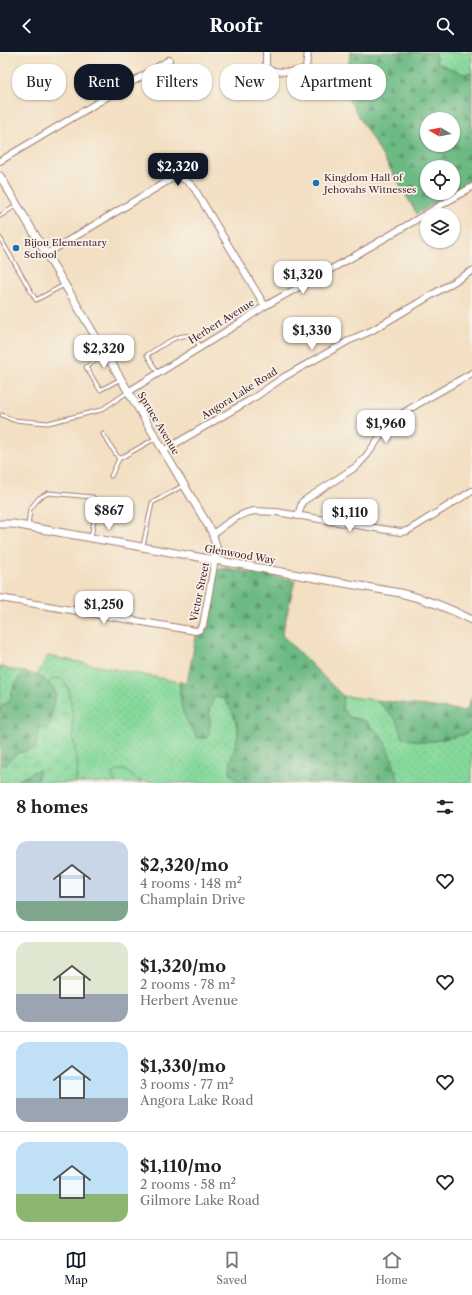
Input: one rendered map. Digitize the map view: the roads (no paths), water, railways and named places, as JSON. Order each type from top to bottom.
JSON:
[{"type":"street","points":[[266,52],[266,68],[268,70],[297,72],[304,70],[307,65],[308,52]]},
{"type":"street","points":[[0,161],[169,60]]},
{"type":"street","name":"Spruce Avenue","points":[[0,176],[213,534],[216,546],[215,560]]},
{"type":"street","points":[[46,254],[171,179],[183,178],[194,188],[265,306]]},
{"type":"street","name":"Herbert Avenue","points":[[128,392],[265,306],[352,258],[472,187]]},
{"type":"street","name":"Angora Lake Road","points":[[163,451],[255,397],[284,377],[350,340],[372,331],[472,271]]},
{"type":"street","points":[[298,516],[302,502],[357,466],[384,431],[397,417],[472,373]]},
{"type":"street","points":[[213,534],[229,522],[246,513],[265,511],[400,532],[414,527],[472,491]]},
{"type":"street","name":"Glenwood Way","points":[[0,524],[91,537],[419,597],[450,609],[472,620]]},
{"type":"street","name":"Victor Street","points":[[0,598],[196,631],[201,629],[204,620],[215,560]]},
{"type":"lane","points":[[0,216],[17,205]]},
{"type":"lane","points":[[0,238],[36,300],[65,285]]},
{"type":"lane","points":[[158,373],[147,355],[178,336],[188,336],[195,339],[200,346]]},
{"type":"lane","points":[[106,354],[86,367],[100,390],[120,379]]},
{"type":"lane","points":[[2,416],[13,420],[48,423],[101,410],[128,392]]},
{"type":"lane","points":[[103,434],[119,459]]},
{"type":"lane","points":[[111,476],[119,459],[156,438]]},
{"type":"lane","points":[[143,547],[152,503],[184,485]]},
{"type":"lane","points":[[27,527],[30,509],[38,498],[48,493],[93,497],[97,504],[91,537]]},
{"type":"place","name":"Kingdom Hall of Jehovahs Witnesses","points":[[316,183]]},
{"type":"place","name":"Bijou Elementary School","points":[[16,248]]}]
